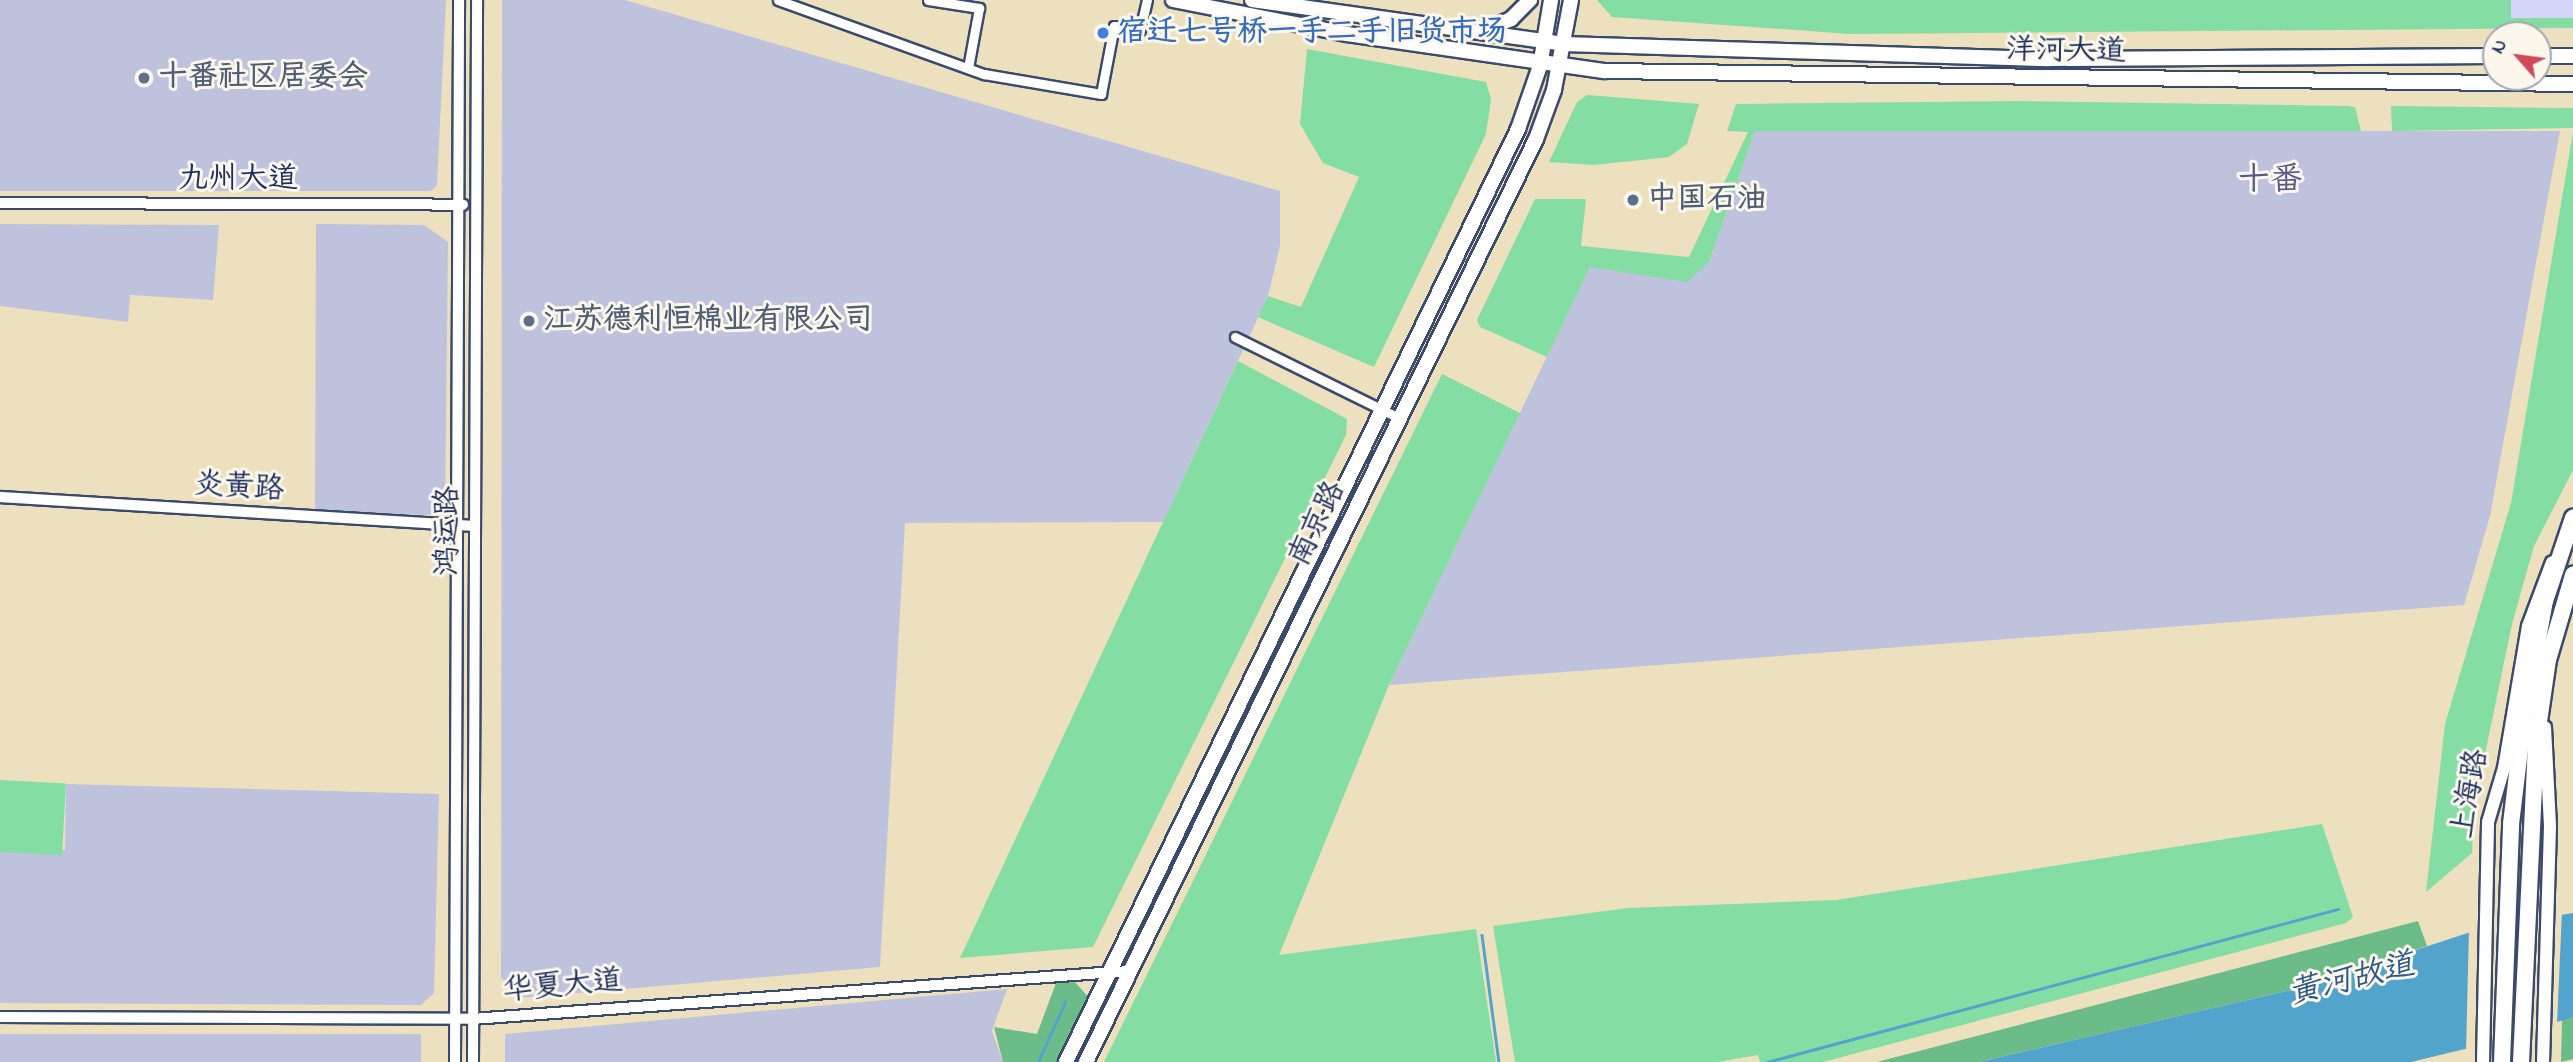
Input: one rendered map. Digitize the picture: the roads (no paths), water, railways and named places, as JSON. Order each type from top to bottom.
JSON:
[{"type":"highway","name":"上海路","points":[[2502,1062],[2511,824],[2530,672],[2562,543],[2573,518]]},
{"type":"highway","name":"上海路","points":[[2521,1062],[2530,824],[2548,660],[2573,575]]},
{"type":"main road","name":"洋河大道","points":[[1173,0],[1559,68],[2573,84]]},
{"type":"main road","name":"洋河大道","points":[[1252,0],[1474,34],[1564,44],[2049,59],[2482,56]]},
{"type":"main road","points":[[1474,34],[1500,25],[1530,0]]},
{"type":"main road","name":"南京路","points":[[1066,1062],[1518,129],[1540,66],[1551,0]]},
{"type":"main road","name":"南京路","points":[[1086,1062],[1128,971],[1536,139],[1559,68],[1571,0]]},
{"type":"main road","points":[[2552,56],[2573,56]]},
{"type":"main road","name":"上海路","points":[[2483,1062],[2488,822],[2504,768],[2528,626],[2562,543]]},
{"type":"main road","points":[[2543,1062],[2550,826],[2547,705],[2573,581]]},
{"type":"street","name":"鸿运路","points":[[455,1062],[459,0]]},
{"type":"street","name":"鸿运路","points":[[473,1062],[477,0]]},
{"type":"street","points":[[778,0],[968,68],[1101,94],[1114,26],[1140,30],[1147,0]]},
{"type":"street","points":[[928,0],[979,8],[968,68]]},
{"type":"street","name":"九州大道","points":[[0,203],[475,205]]},
{"type":"street","points":[[1235,337],[1399,418]]},
{"type":"street","name":"炎黄路","points":[[0,497],[456,529],[474,526]]},
{"type":"street","name":"华夏大道","points":[[0,1017],[472,1019],[1112,969],[1128,971]]},
{"type":"water","name":"黄河故道","points":[[2573,913],[2573,1017],[2498,1041],[2411,1062],[1979,1062],[2300,988],[2483,928]]},
{"type":"waterway","points":[[1767,1062],[2338,909]]},
{"type":"waterway","points":[[1482,935],[1499,1062]]},
{"type":"waterway","points":[[1038,1062],[1065,1002]]},
{"type":"place","name":"宿迁七号桥一手二手旧货市场","points":[[1103,33]]},
{"type":"place","name":"十番社区居委会","points":[[144,78]]},
{"type":"place","name":"中国石油","points":[[1633,200]]},
{"type":"place","name":"江苏德利恒棉业有限公司","points":[[529,321]]},
{"type":"district","name":"十番","points":[[2270,182]]}]
